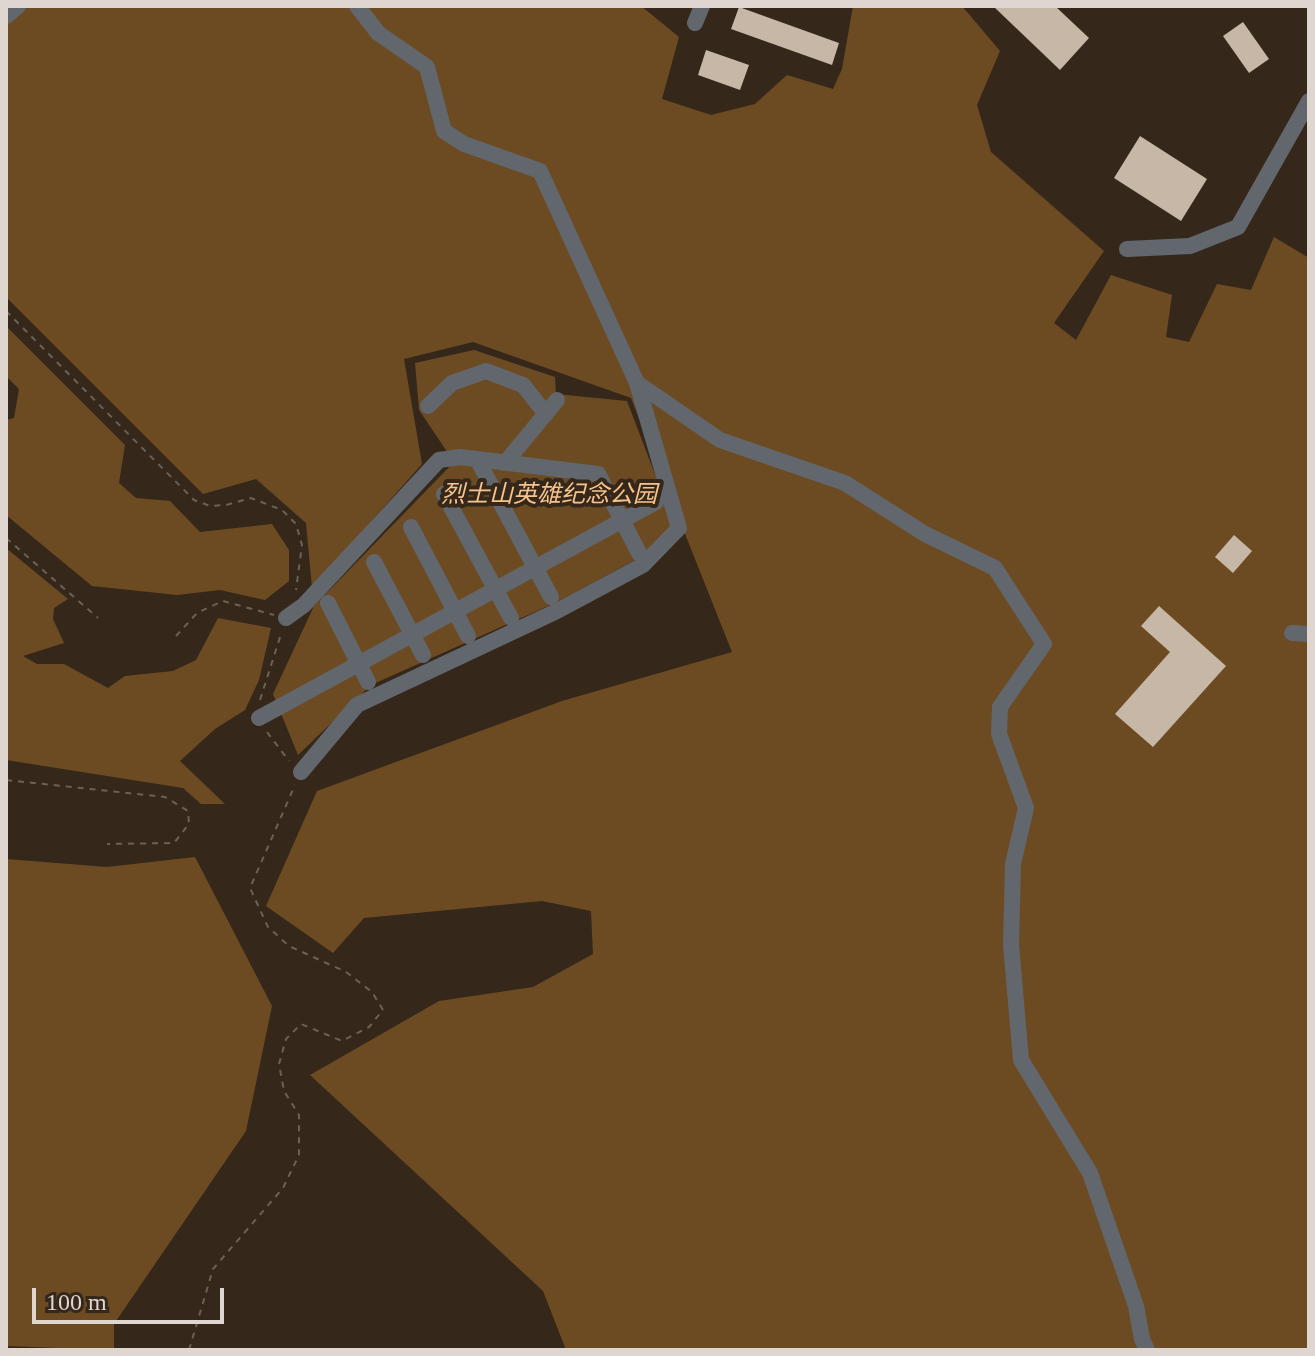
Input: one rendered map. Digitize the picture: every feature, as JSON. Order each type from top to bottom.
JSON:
[{"type":"street","points":[[6,16],[18,6]]},
{"type":"street","points":[[301,772],[357,705],[557,611],[643,565],[679,528],[637,383],[540,171],[464,144],[444,131],[427,67],[378,33],[357,6]]},
{"type":"street","points":[[695,23],[702,6]]},
{"type":"street","points":[[1127,249],[1190,246],[1238,227],[1309,101]]},
{"type":"street","points":[[428,406],[452,383],[486,371],[523,385],[546,414]]},
{"type":"street","points":[[637,383],[720,440],[845,483],[925,534],[995,568],[1044,644],[1000,707],[999,734],[1026,808],[1013,864],[1011,945],[1021,1060],[1090,1173],[1136,1306],[1147,1350]]},
{"type":"street","points":[[505,463],[557,400]]},
{"type":"street","points":[[477,459],[551,597]]},
{"type":"street","points":[[286,618],[304,605],[439,460],[477,459],[598,474],[639,553]]},
{"type":"street","points":[[444,494],[511,618]]},
{"type":"street","points":[[259,718],[656,502]]},
{"type":"street","points":[[411,527],[468,636]]},
{"type":"street","points":[[374,562],[423,655]]},
{"type":"street","points":[[328,603],[368,682]]},
{"type":"path","points":[[6,311],[194,500],[226,505],[251,498],[266,501],[282,510],[296,524],[302,545],[296,591]]},
{"type":"path","points":[[6,538],[98,618]]},
{"type":"path","points":[[176,636],[197,613],[223,601],[286,618],[260,696],[259,718],[279,752],[301,772],[250,888],[268,927],[289,946],[346,972],[372,992],[383,1010],[369,1027],[342,1041],[301,1024],[286,1039],[279,1064],[284,1091],[299,1115],[299,1155],[283,1188],[213,1269],[189,1350]]},
{"type":"path","points":[[6,780],[165,797],[188,811],[184,834],[174,843],[107,844]]},
{"type":"green space","points":[[6,6],[641,6],[679,37],[662,99],[711,115],[755,104],[787,75],[833,89],[842,69],[853,6],[962,6],[1000,51],[977,105],[991,152],[1104,251],[1054,323],[1076,340],[1111,275],[1172,295],[1166,337],[1189,342],[1217,284],[1251,290],[1274,237],[1309,258],[1309,1350],[566,1350],[543,1291],[310,1075],[439,1001],[533,987],[593,954],[591,911],[542,901],[364,918],[333,953],[266,906],[317,791],[562,701],[732,652],[631,398],[473,342],[404,359],[422,464],[312,588],[306,523],[256,479],[203,494],[6,297]]},
{"type":"green space","points":[[6,326],[125,445],[119,483],[136,498],[170,501],[200,532],[272,524],[289,550],[289,581],[265,600],[220,590],[177,595],[92,586],[6,515],[6,420],[14,418],[19,389],[6,376]]},
{"type":"green space","name":"烈士山英雄纪念公园","points":[[474,350],[555,377],[556,394],[627,401],[674,524],[648,553],[557,602],[371,685],[298,755],[273,694],[314,606],[454,462],[419,410],[415,363]]},
{"type":"green space","points":[[6,548],[68,599],[54,608],[53,619],[64,643],[23,656],[37,664],[64,664],[108,688],[125,676],[173,671],[196,660],[218,618],[271,628],[259,680],[245,710],[215,729],[180,761],[225,804],[201,804],[183,788],[6,760]]},
{"type":"green space","points":[[195,857],[272,1006],[246,1131],[114,1324],[114,1350],[6,1346],[6,859],[107,867]]},
{"type":"building","points":[[993,6],[1055,6],[1089,38],[1060,70]]},
{"type":"building","points":[[739,7],[839,43],[832,65],[731,29]]},
{"type":"building","points":[[1243,22],[1269,59],[1249,73],[1223,36]]},
{"type":"building","points":[[706,50],[749,65],[740,90],[698,75]]},
{"type":"building","points":[[1140,136],[1207,179],[1181,221],[1114,178]]},
{"type":"building","points":[[1234,535],[1252,551],[1233,573],[1215,557]]},
{"type":"building","points":[[1159,606],[1226,666],[1153,747],[1115,714],[1170,652],[1141,626]]}]
